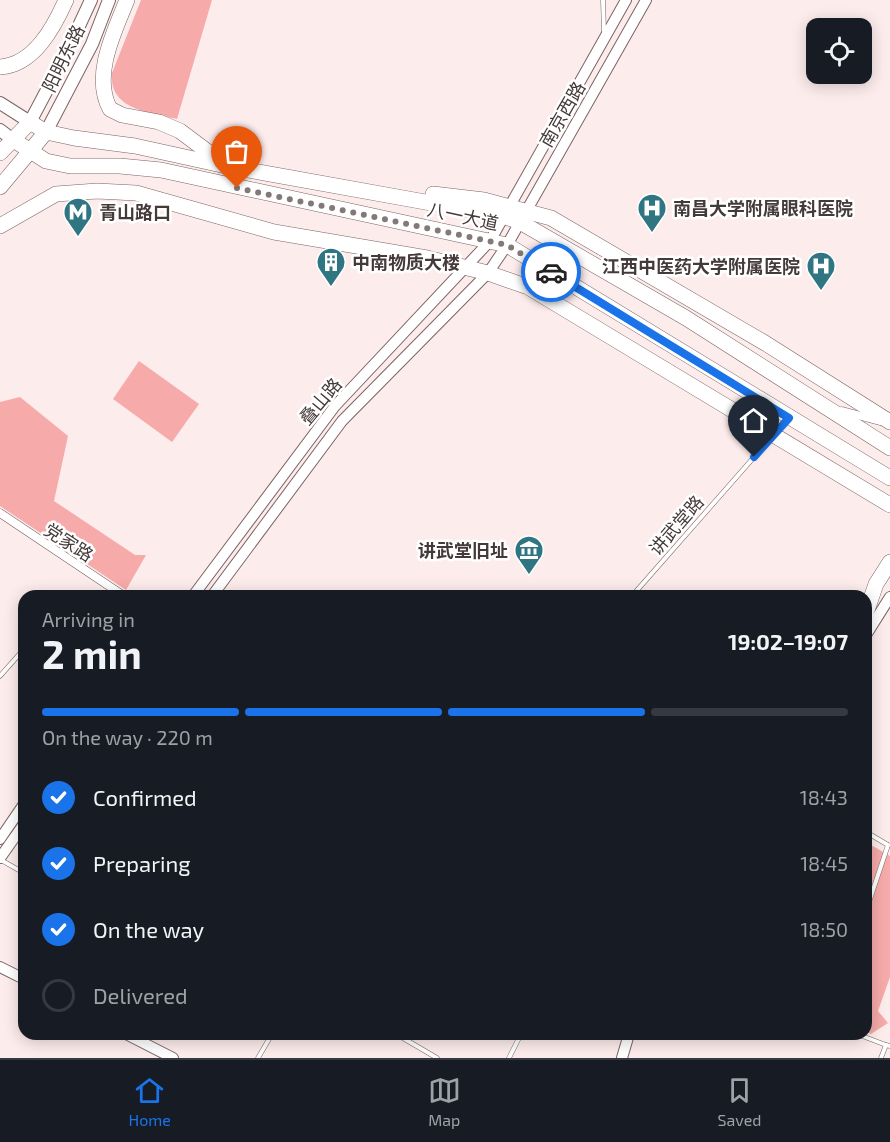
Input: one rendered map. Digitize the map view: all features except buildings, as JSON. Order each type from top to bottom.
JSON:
[{"type":"highway","points":[[0,67],[8,66],[39,46],[56,21],[66,0]]},
{"type":"highway","points":[[127,0],[104,70],[102,86],[110,109],[122,115],[159,122],[180,131],[208,152],[245,162],[324,180],[484,200],[506,212]]},
{"type":"highway","points":[[0,153],[6,135],[30,122]]},
{"type":"highway","name":"八一大道","points":[[30,122],[46,132],[506,212],[523,217],[890,448]]},
{"type":"highway","points":[[0,187],[46,132]]},
{"type":"highway","name":"八一大道","points":[[6,135],[46,161],[70,166],[120,165],[161,170],[507,245],[890,478]]},
{"type":"highway","points":[[0,226],[56,194],[97,191],[136,193],[274,232],[427,258],[488,273],[528,287],[778,431],[890,505]]},
{"type":"highway","points":[[523,217],[551,218],[765,343],[890,423]]},
{"type":"highway","points":[[872,596],[876,584],[890,562]]},
{"type":"main road","name":"阳明东路","points":[[30,122],[91,0]]},
{"type":"main road","name":"阳明东路","points":[[46,132],[92,44],[109,0]]},
{"type":"main road","name":"南京西路","points":[[490,241],[626,0]]},
{"type":"main road","name":"南京西路","points":[[507,245],[646,0]]},
{"type":"main road","points":[[0,103],[30,122]]},
{"type":"main road","name":"叠山路","points":[[197,590],[335,406],[490,241]]},
{"type":"main road","name":"叠山路","points":[[216,590],[342,421],[488,273],[507,245]]},
{"type":"main road","points":[[872,625],[888,600]]},
{"type":"main road","points":[[0,839],[18,813]]},
{"type":"main road","points":[[0,859],[18,833]]},
{"type":"main road","points":[[0,967],[18,976]]},
{"type":"main road","points":[[138,1040],[173,1058]]},
{"type":"main road","points":[[622,1058],[627,1040]]},
{"type":"street","points":[[825,407],[890,423]]},
{"type":"street","name":"党家路","points":[[0,513],[115,590]]},
{"type":"lane","points":[[603,0],[604,38]]},
{"type":"lane","name":"讲武堂路","points":[[637,590],[778,431]]},
{"type":"lane","points":[[0,676],[18,656]]},
{"type":"lane","points":[[872,836],[889,846],[872,894]]},
{"type":"lane","points":[[0,859],[18,870]]},
{"type":"lane","points":[[872,1039],[888,1045],[881,1058]]},
{"type":"lane","points":[[258,1058],[268,1040]]},
{"type":"lane","points":[[406,1040],[437,1058]]},
{"type":"lane","points":[[509,1058],[518,1040]]},
{"type":"shaded area","points":[[141,0],[212,0],[177,119],[133,107],[117,95],[113,85],[112,73]]},
{"type":"shaded area","points":[[139,361],[199,404],[172,442],[113,399]]},
{"type":"shaded area","points":[[20,397],[68,436],[54,501],[135,555],[146,555],[126,590],[0,506],[0,402]]},
{"type":"shaded area","points":[[872,846],[890,856],[890,977],[878,1011],[888,1023],[872,1033]]},
{"type":"way so far","points":[[237,188],[507,245],[551,272]]},
{"type":"place","name":"南昌大学附属眼科医院","points":[[652,234]]},
{"type":"place","name":"青山路口","points":[[78,238]]},
{"type":"place","name":"中南物质大楼","points":[[331,288]]},
{"type":"place","name":"江西中医药大学附属医院","points":[[821,292]]},
{"type":"place","name":"讲武堂旧址","points":[[529,576]]},
{"type":"route","points":[[551,272],[789,418],[754,457]]}]
